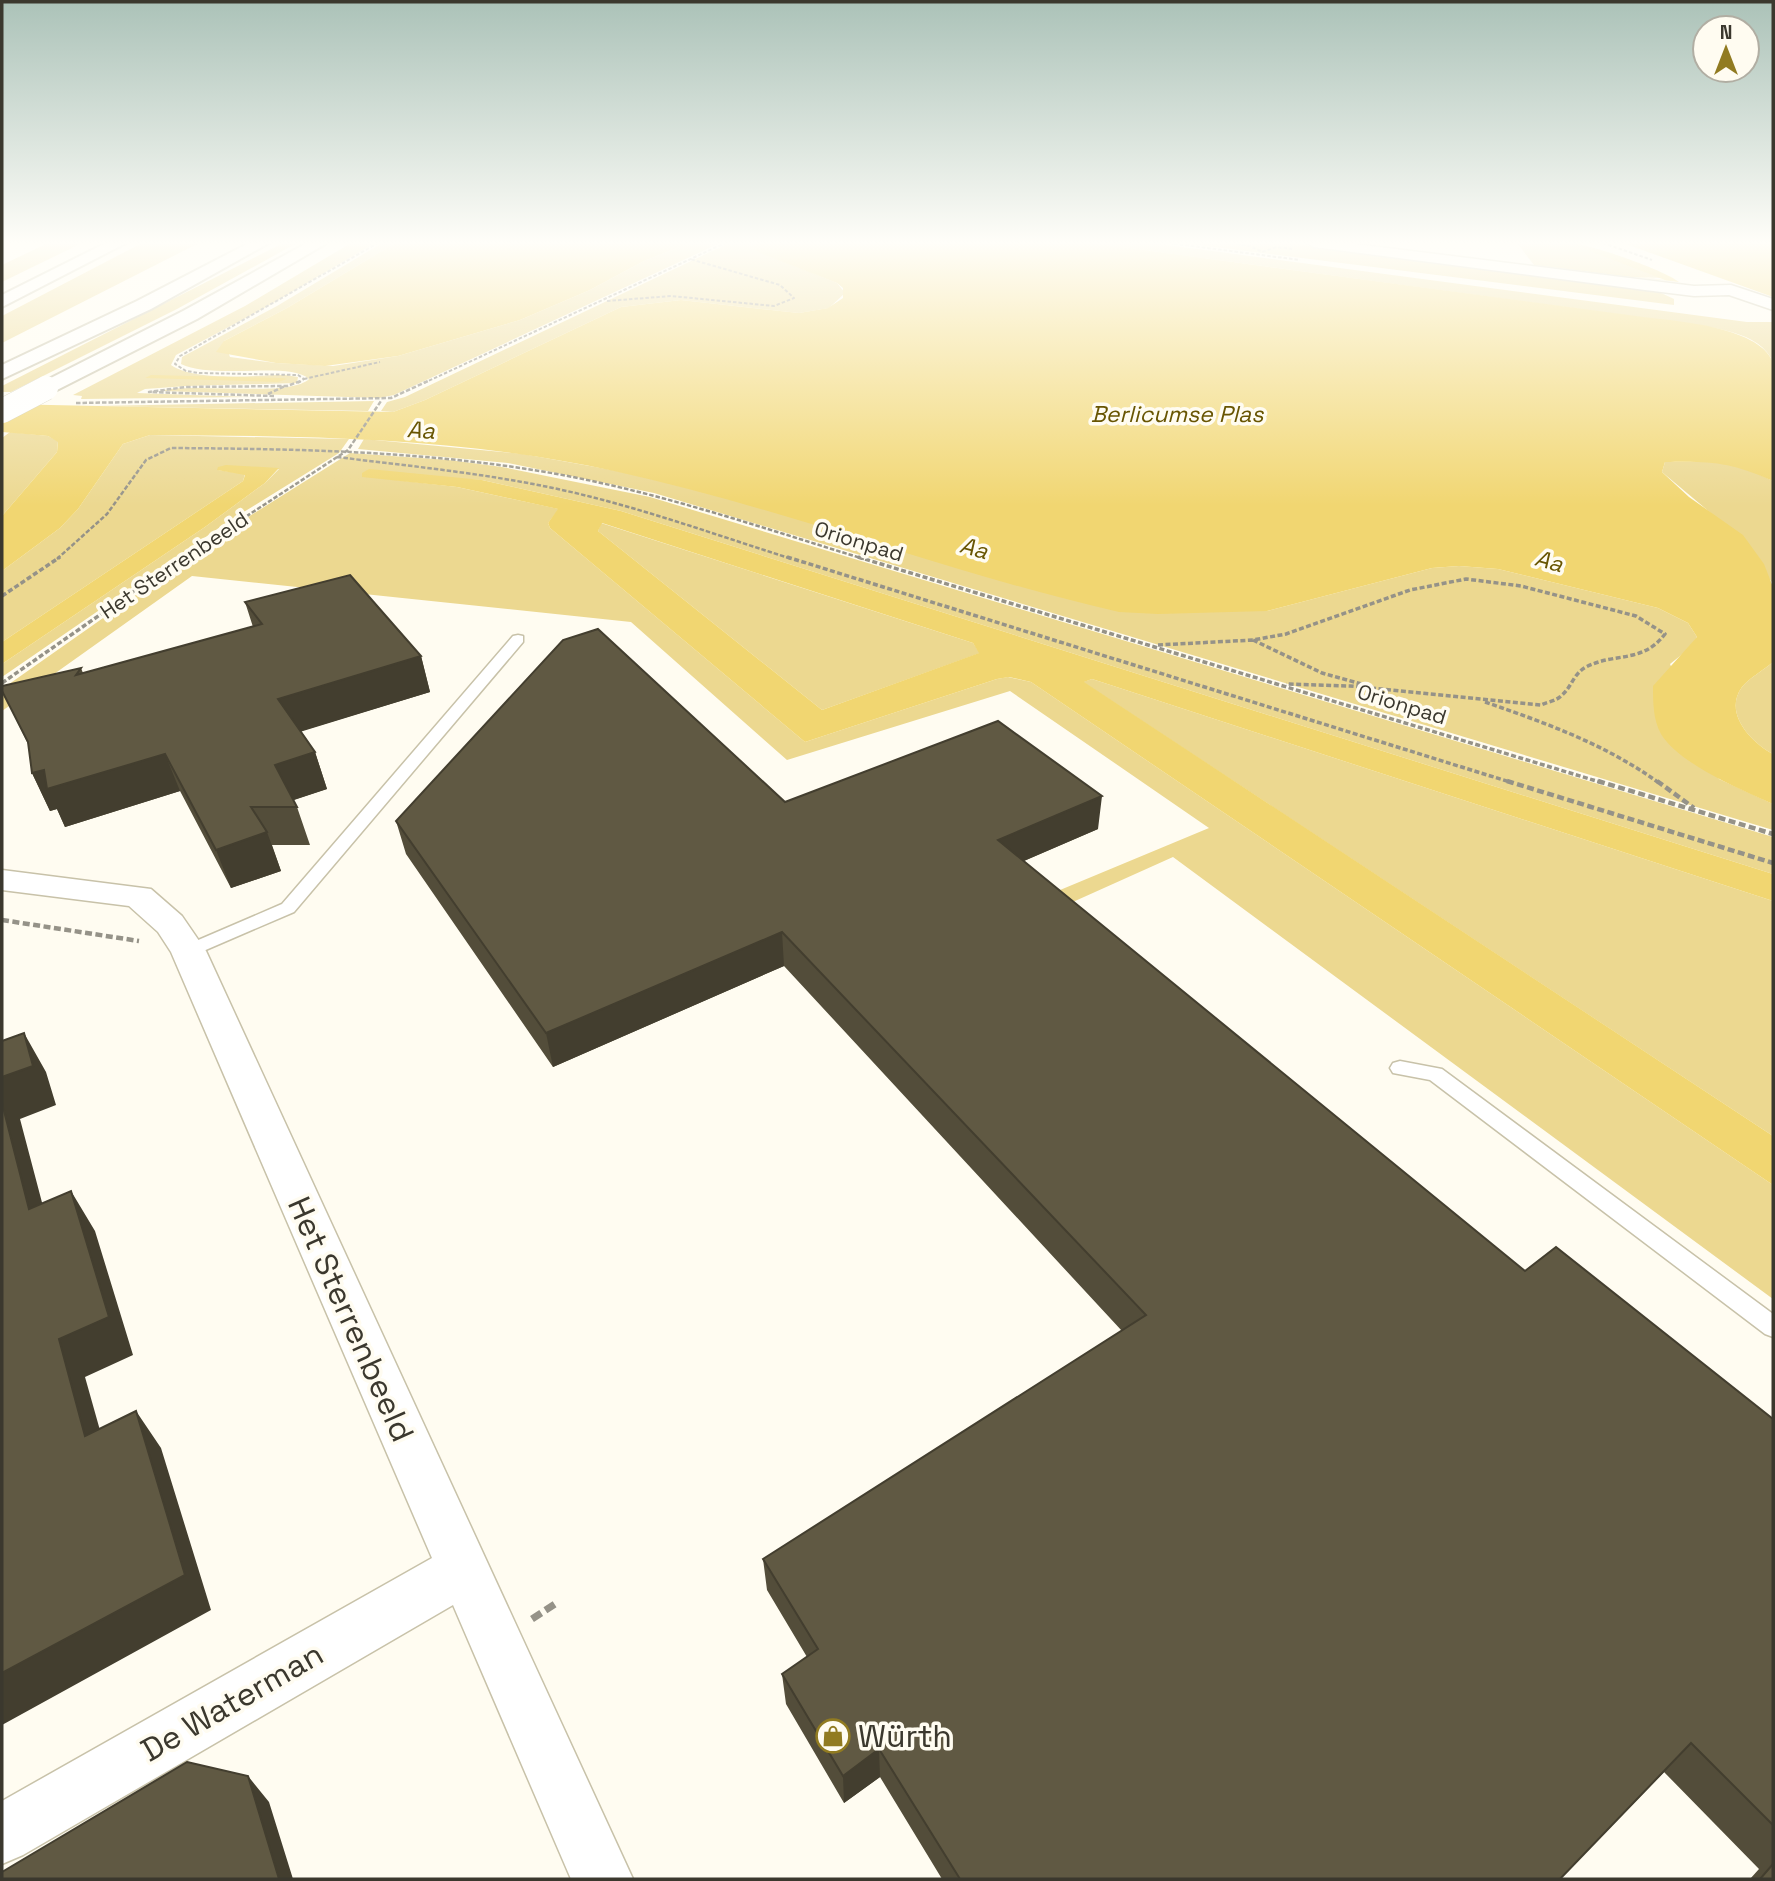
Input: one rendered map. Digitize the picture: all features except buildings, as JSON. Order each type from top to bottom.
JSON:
[{"type":"highway","points":[[2,353],[48,331]]},
{"type":"highway","points":[[2,373],[90,331]]},
{"type":"highway","points":[[2,411],[159,331]]},
{"type":"street","name":"Het Sterrenbeeld","points":[[2,880],[139,897],[170,924],[167,948],[462,1570],[601,1879]]},
{"type":"street","name":"De Waterman","points":[[2,1834],[462,1570]]},
{"type":"lane","points":[[167,948],[288,908],[518,639]]},
{"type":"lane","points":[[1399,1068],[1435,1074],[1773,1327]]},
{"type":"path","points":[[226,331],[180,356],[175,364],[186,371],[199,373],[285,374],[298,375],[304,379]]},
{"type":"path","points":[[71,403],[276,398],[381,402],[404,394],[539,331]]},
{"type":"path","points":[[267,395],[304,379],[380,362]]},
{"type":"path","points":[[276,398],[267,395],[149,392],[186,387],[287,386]]},
{"type":"path","points":[[348,450],[381,402]]},
{"type":"path","name":"Orionpad","points":[[2,596],[56,561],[92,532],[117,502],[148,456],[158,450],[348,450],[505,465],[652,495],[1773,834]]},
{"type":"path","name":"Het Sterrenbeeld","points":[[2,683],[224,530],[348,450]]},
{"type":"path","points":[[337,457],[486,476],[554,488],[640,510],[885,589],[1773,863]]},
{"type":"path","points":[[1154,646],[1253,640],[1286,634],[1410,590],[1466,579],[1521,586],[1636,615],[1665,634],[1649,653],[1619,657],[1577,672],[1561,696],[1541,705],[1350,686],[1279,684]]},
{"type":"path","points":[[1253,640],[1322,673],[1386,691]]},
{"type":"path","points":[[1477,699],[1554,726],[1632,763],[1699,811]]},
{"type":"path","points":[[2,920],[136,939],[167,948]]},
{"type":"shaded area","points":[[2,331],[26,331],[2,343]]},
{"type":"shaded area","points":[[111,331],[133,331],[11,392],[2,392],[2,386]]},
{"type":"shaded area","points":[[197,331],[221,331],[176,355],[171,365],[195,374],[210,376],[298,377],[297,383],[187,386],[145,389],[137,393],[250,397],[81,399],[82,396],[73,395]]},
{"type":"shaded area","points":[[231,331],[244,331],[224,341],[230,357],[333,366],[398,356],[483,331],[532,331],[394,395],[379,398],[160,391],[194,388],[282,388],[298,385],[309,379],[285,371],[212,371],[181,364],[182,357]]},
{"type":"shaded area","points":[[544,331],[571,331],[425,400],[393,412],[381,411],[387,402],[405,397]]},
{"type":"shaded area","points":[[1724,331],[1773,331],[1773,362],[1758,344]]},
{"type":"shaded area","points":[[374,401],[368,411],[96,406]]},
{"type":"shaded area","points":[[10,432],[48,436],[58,441],[57,452],[2,516],[2,438]]},
{"type":"shaded area","points":[[150,435],[349,439],[339,453],[226,523],[2,677],[2,664],[205,527],[265,483],[279,469],[218,470],[245,474],[243,481],[2,642],[2,571],[60,528],[78,509],[123,444]]},
{"type":"shaded area","points":[[364,439],[523,454],[612,470],[1267,611],[1432,568],[1459,566],[1498,569],[1658,608],[1688,623],[1697,637],[1690,648],[1670,664],[1719,779],[1773,804],[1773,830],[654,493],[508,463],[358,449]]},
{"type":"shaded area","points":[[350,453],[449,460],[502,467],[650,497],[1773,837],[1773,874],[621,511],[482,480],[362,476],[457,487],[559,509],[548,523],[550,528],[805,742],[997,679],[1008,677],[1031,682],[1773,1185],[1773,1299],[1173,857],[1055,910],[1036,900],[1209,828],[1010,691],[787,760],[631,622],[192,576],[2,711],[2,689],[237,524]]},
{"type":"shaded area","points":[[1716,461],[1741,466],[1773,481],[1773,587],[1772,582],[1712,514],[1662,472],[1665,462]]},
{"type":"shaded area","points":[[601,523],[973,643],[980,653],[822,710],[598,531]]},
{"type":"shaded area","points":[[1773,662],[1773,754],[1756,742],[1742,726],[1736,707],[1742,687]]},
{"type":"shaded area","points":[[1092,679],[1773,901],[1773,1136],[1083,682]]},
{"type":"water","points":[[244,331],[483,331],[398,356],[325,366],[276,363],[216,352],[224,341]]},
{"type":"water","name":"Berlicumse Plas","points":[[571,331],[1725,331],[1750,340],[1764,350],[1773,362],[1773,481],[1732,466],[1708,463],[1665,462],[1662,472],[1689,497],[1743,535],[1764,564],[1773,587],[1773,662],[1742,687],[1736,707],[1742,726],[1756,742],[1773,754],[1773,804],[1696,766],[1670,745],[1658,729],[1653,686],[1697,637],[1688,623],[1658,608],[1498,569],[1459,566],[1432,568],[1267,611],[1158,614],[1119,612],[992,579],[741,503],[614,471],[556,460],[499,451],[383,441],[150,435],[123,444],[78,509],[60,528],[2,571],[2,516],[57,452],[58,442],[48,436],[2,432],[2,404],[393,412],[425,400]]},
{"type":"water","points":[[151,375],[287,379],[278,382],[145,378]]},
{"type":"water","points":[[226,465],[279,468],[265,483],[205,527],[2,664],[2,642],[243,481],[245,475],[217,470],[218,467]]},
{"type":"water","points":[[369,469],[482,480],[621,511],[1773,874],[1773,901],[1092,679],[1084,682],[1773,1136],[1773,1185],[1031,682],[1009,677],[997,679],[805,742],[550,528],[548,523],[558,509],[457,487],[362,477],[362,473]],"holes":[[[602,523],[973,643],[979,653],[822,710],[598,531]]]},
{"type":"place","name":"Würth","points":[[833,1736]]},
{"type":"water label","name":"Aa","points":[[421,430]]},
{"type":"water label","name":"Aa","points":[[974,548]]},
{"type":"water label","name":"Aa","points":[[1549,561]]}]
